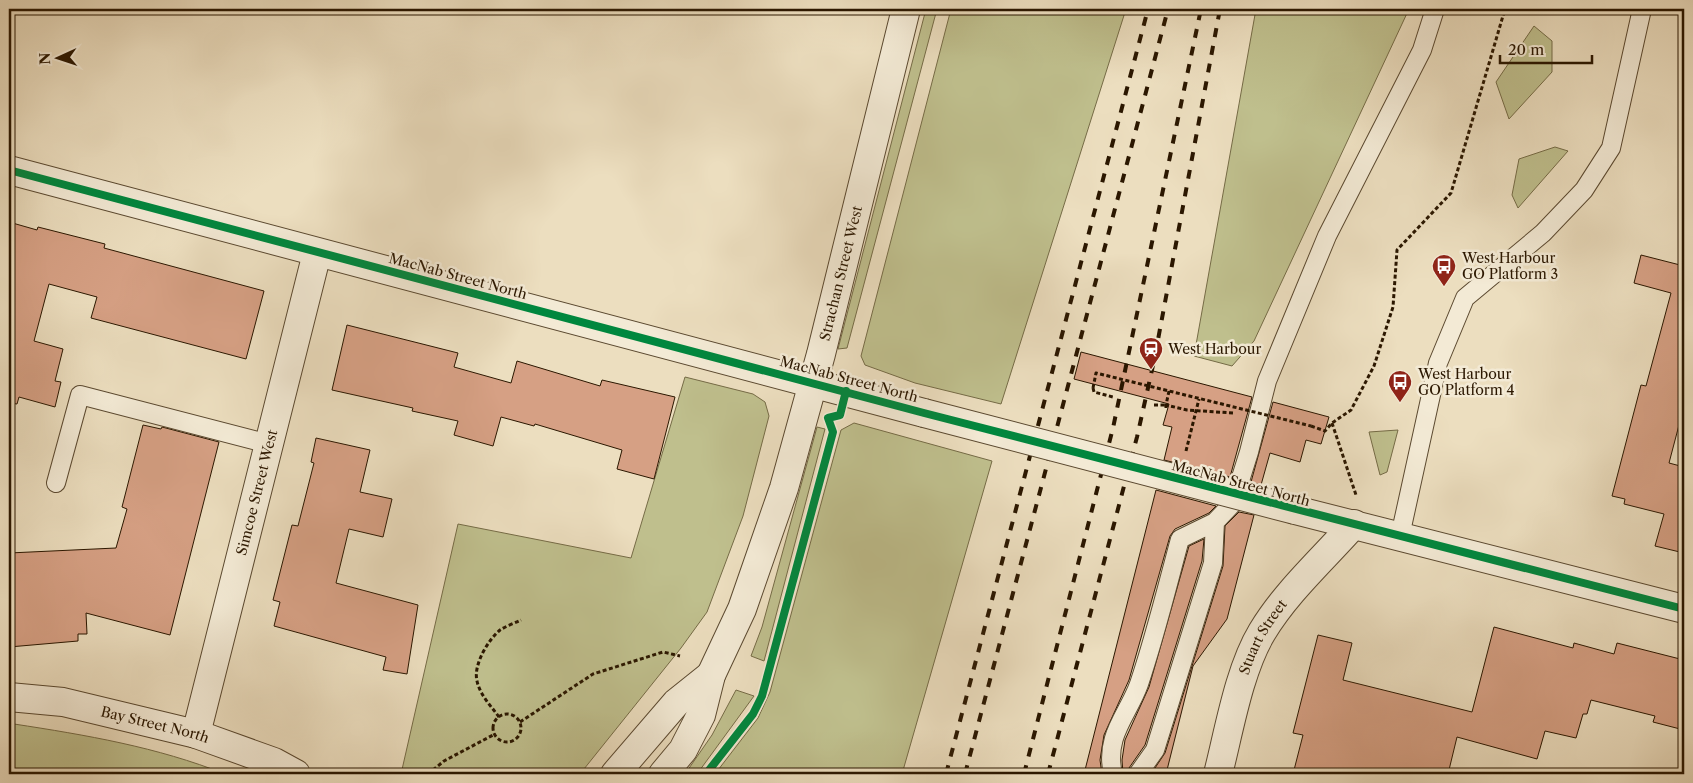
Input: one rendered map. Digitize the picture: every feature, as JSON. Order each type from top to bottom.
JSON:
[{"type":"street","name":"Strachan Street West","points":[[663,774],[683,750],[701,715],[711,675],[742,609],[784,488],[813,382],[906,9]]},
{"type":"street","name":"MacNab Street North","points":[[9,170],[317,253],[1295,510],[1356,514],[1400,536],[1684,609]]},
{"type":"street","name":"Simcoe Street West","points":[[196,734],[317,253]]},
{"type":"street","name":"Stuart Street","points":[[1218,774],[1240,684],[1262,632],[1356,514]]},
{"type":"street","name":"Strachan Street West","points":[[614,774],[676,703],[711,675]]},
{"type":"street","name":"Bay Street North","points":[[9,697],[64,702],[196,734],[274,762],[296,774]]},
{"type":"lane","points":[[1113,774],[1111,766],[1116,728],[1138,686],[1180,539],[1215,522],[1233,503],[1258,419],[1267,381],[1327,236],[1422,50],[1435,9]]},
{"type":"lane","points":[[1400,536],[1438,363],[1465,298],[1543,233],[1584,190],[1611,148],[1642,9]]},
{"type":"lane","points":[[56,483],[80,395],[269,444]]},
{"type":"lane","points":[[1138,774],[1155,750],[1213,563],[1215,522]]},
{"type":"path","points":[[1113,397],[1094,392],[1096,373],[1325,431],[1332,423],[1352,410],[1374,366],[1393,307],[1397,250],[1451,193],[1506,9]]},
{"type":"path","points":[[1166,406],[1169,391]]},
{"type":"path","points":[[1184,458],[1199,399]]},
{"type":"path","points":[[1154,405],[1258,419],[1279,424]]},
{"type":"path","points":[[1332,423],[1356,514]]},
{"type":"path","points":[[499,717],[482,694],[476,680],[478,669],[481,656],[500,630],[521,620]]},
{"type":"path","points":[[520,722],[593,674],[663,652],[680,656]]},
{"type":"path","points":[[508,714],[520,722],[519,736],[514,741],[500,740],[495,734],[493,727],[499,717],[508,714]]},
{"type":"path","points":[[428,774],[444,761],[495,734]]},
{"type":"green space","points":[[926,9],[937,9],[847,348],[838,349]]},
{"type":"green space","points":[[951,9],[1126,9],[1001,404],[915,383],[865,365],[861,356]]},
{"type":"green space","points":[[1256,9],[1409,9],[1254,341],[1232,366],[1194,356]]},
{"type":"green space","points":[[1534,26],[1552,41],[1552,72],[1509,119],[1496,82]]},
{"type":"green space","points":[[1555,147],[1568,151],[1518,208],[1512,195],[1519,159]]},
{"type":"green space","points":[[685,377],[753,394],[765,402],[769,416],[743,516],[707,612],[681,648],[580,774],[401,774],[458,524],[631,558]]},
{"type":"green space","points":[[854,423],[992,461],[902,774],[715,774],[758,718],[770,692],[841,430]]},
{"type":"green space","points":[[817,427],[825,429],[764,661],[751,656],[762,627]]},
{"type":"green space","points":[[1398,430],[1387,472],[1380,475],[1369,432]]},
{"type":"green space","points":[[736,690],[754,696],[697,774],[685,774],[712,735]]},
{"type":"green space","points":[[14,724],[147,749],[225,774],[9,774]]},
{"type":"building","points":[[9,222],[37,230],[38,227],[105,244],[104,248],[264,291],[246,359],[91,318],[97,297],[49,284],[34,341],[63,349],[55,381],[61,382],[55,407],[19,397],[17,404],[9,403]]},
{"type":"building","points":[[1641,255],[1684,266],[1684,406],[1669,463],[1684,467],[1684,553],[1655,546],[1664,514],[1624,504],[1625,499],[1612,496],[1641,385],[1646,386],[1671,293],[1634,283]]},
{"type":"building","points":[[347,325],[458,353],[454,367],[511,383],[517,361],[600,386],[602,380],[675,397],[654,479],[617,469],[622,450],[535,424],[534,426],[501,417],[493,446],[454,435],[458,421],[412,411],[413,408],[332,390]]},
{"type":"building","points":[[1081,352],[1252,397],[1230,477],[1164,460],[1172,427],[1163,425],[1169,404],[1074,379]]},
{"type":"building","points":[[1273,402],[1329,417],[1321,444],[1306,440],[1300,462],[1270,453],[1261,485],[1251,482]]},
{"type":"building","points":[[143,425],[161,429],[162,427],[219,442],[170,635],[86,613],[87,634],[78,634],[78,641],[9,647],[9,553],[116,548],[127,509],[122,507]]},
{"type":"building","points":[[316,438],[370,450],[360,492],[392,499],[383,537],[349,529],[336,583],[418,605],[407,674],[383,670],[386,657],[274,626],[280,602],[273,600],[292,525],[298,526],[314,463],[311,462]]},
{"type":"building","points":[[1156,490],[1216,506],[1209,513],[1175,529],[1170,536],[1129,680],[1104,735],[1100,760],[1102,774],[1084,774]]},
{"type":"building","points":[[1239,512],[1254,515],[1227,619],[1193,666],[1166,774],[1151,774],[1165,753],[1223,566],[1225,526]]},
{"type":"building","points":[[1204,539],[1202,561],[1145,745],[1129,768],[1128,774],[1123,774],[1122,760],[1125,740],[1149,687],[1189,546]]},
{"type":"building","points":[[1494,627],[1573,648],[1574,643],[1614,654],[1617,643],[1684,660],[1684,730],[1653,722],[1655,716],[1591,700],[1587,714],[1583,714],[1576,738],[1545,731],[1537,759],[1457,737],[1448,774],[1293,774],[1303,735],[1293,733],[1318,635],[1352,643],[1343,680],[1472,712]]},
{"type":"railway","points":[[946,774],[1148,9]]},
{"type":"railway","points":[[965,774],[1168,9]]},
{"type":"railway","points":[[1024,774],[1113,428],[1201,9]]},
{"type":"railway","points":[[1048,774],[1137,437],[1154,361],[1220,9]]},
{"type":"cycle path","points":[[9,170],[924,413],[1684,609]]},
{"type":"cycle path","points":[[706,774],[753,714],[762,696],[833,432],[828,418],[840,415],[846,391]]},
{"type":"place","name":"West Harbour GO Platform 3","points":[[1444,287]]},
{"type":"place","name":"West Harbour","points":[[1151,370]]},
{"type":"place","name":"West Harbour GO Platform 4","points":[[1400,403]]}]
